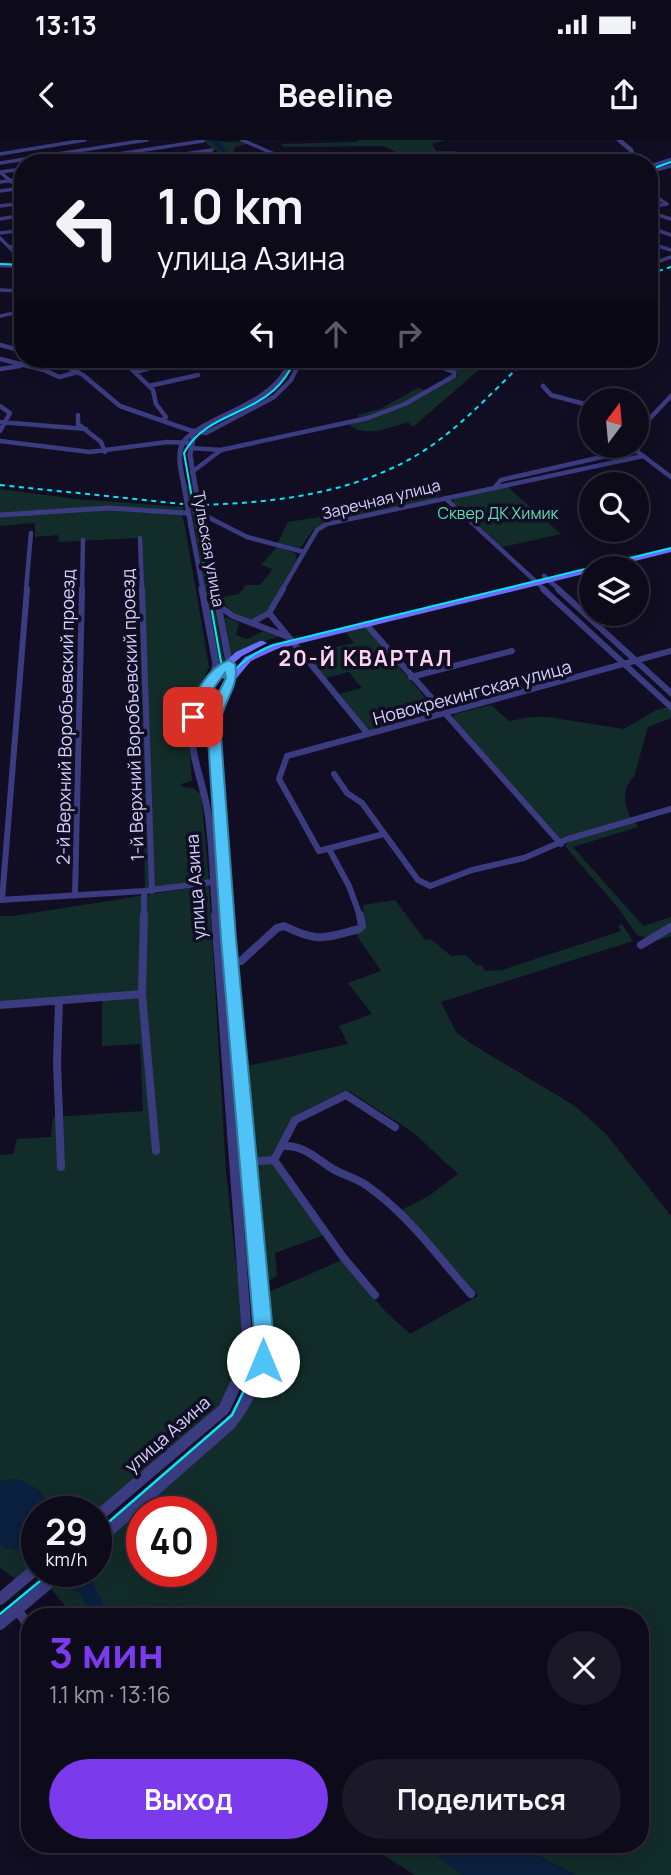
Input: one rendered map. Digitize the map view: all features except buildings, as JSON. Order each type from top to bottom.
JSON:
[{"type":"main road","name":"улица Азина","points":[[232,678],[240,666],[255,654],[291,640],[671,547]]},
{"type":"main road","name":"улица Азина","points":[[215,675],[239,654],[257,645],[366,624],[540,579]]},
{"type":"main road","points":[[215,675],[232,678]]},
{"type":"street","points":[[0,154],[85,140]]},
{"type":"street","points":[[105,140],[121,153]]},
{"type":"street","points":[[56,154],[146,140]]},
{"type":"street","points":[[242,140],[274,154]]},
{"type":"street","points":[[619,140],[632,154]]},
{"type":"street","points":[[115,154],[203,141]]},
{"type":"street","points":[[183,154],[212,149]]},
{"type":"street","points":[[0,172],[14,183]]},
{"type":"street","points":[[0,182],[14,180]]},
{"type":"street","points":[[658,198],[666,202],[665,206],[658,207]]},
{"type":"street","points":[[0,235],[14,252]]},
{"type":"street","points":[[9,247],[14,246]]},
{"type":"street","points":[[34,368],[59,377],[78,372]]},
{"type":"street","points":[[69,368],[120,406],[195,432],[206,433],[266,403],[291,380],[297,368]]},
{"type":"street","points":[[131,368],[153,390],[156,404],[166,417],[162,419]]},
{"type":"street","points":[[136,372],[149,368]]},
{"type":"street","points":[[183,442],[195,432],[267,395],[288,368]]},
{"type":"street","points":[[0,441],[72,451],[105,452],[183,442],[221,450],[368,418],[432,390],[455,374],[441,368]]},
{"type":"street","points":[[149,386],[198,375]]},
{"type":"street","points":[[543,386],[551,395],[579,402]]},
{"type":"street","points":[[649,419],[671,396]]},
{"type":"street","points":[[0,406],[10,411],[0,431]]},
{"type":"street","points":[[78,415],[78,425],[101,442],[105,452]]},
{"type":"street","points":[[3,422],[86,429]]},
{"type":"street","name":"Тульская улица","points":[[195,432],[192,472],[232,678]]},
{"type":"street","name":"Тульская улица","points":[[183,442],[180,455],[184,486],[216,664],[215,675]]},
{"type":"street","points":[[192,472],[221,450]]},
{"type":"street","name":"Заречная улица","points":[[493,488],[501,480],[598,458]]},
{"type":"street","points":[[610,458],[615,462]]},
{"type":"street","name":"Заречная улица","points":[[269,613],[317,530],[327,524],[634,458]]},
{"type":"street","points":[[646,458],[671,477]]},
{"type":"street","points":[[445,498],[671,693]]},
{"type":"street","points":[[0,514],[109,508],[185,513]]},
{"type":"street","points":[[206,516],[247,537],[304,552]]},
{"type":"street","points":[[31,533],[1,900],[148,891],[212,882]]},
{"type":"street","name":"1-й Верхний Воробъевский проезд","points":[[140,538],[148,891],[142,994],[156,1151]]},
{"type":"street","name":"2-й Верхний Воробъевский проезд","points":[[75,895],[83,540]]},
{"type":"street","points":[[540,579],[625,665],[671,706]]},
{"type":"street","points":[[219,606],[233,616],[291,640]]},
{"type":"street","points":[[251,623],[269,613],[368,733]]},
{"type":"street","points":[[366,624],[561,844]]},
{"type":"street","points":[[411,677],[512,651]]},
{"type":"street","name":"Новокрекингская улица","points":[[329,849],[319,851],[285,793],[279,779],[287,756],[445,715],[671,651]]},
{"type":"street","name":"улица Азина","points":[[112,1504],[223,1409],[233,1395],[246,1359],[247,1333],[208,813],[196,765],[193,717],[201,697],[215,675]]},
{"type":"street","name":"улица Азина","points":[[112,1528],[219,1436],[242,1410],[257,1381],[263,1361],[263,1333],[230,962],[218,785],[215,714],[232,678]]},
{"type":"street","points":[[334,774],[347,793],[362,803],[418,880],[425,885],[439,884],[472,870],[524,858],[671,809]]},
{"type":"street","points":[[202,786],[218,785]]},
{"type":"street","points":[[230,962],[241,961],[276,928],[284,926],[309,938],[320,939],[359,929],[362,926],[359,905],[351,884],[329,849],[384,834]]},
{"type":"street","points":[[641,945],[671,927]]},
{"type":"street","points":[[0,1005],[142,994]]},
{"type":"street","points":[[59,1001],[57,1062],[61,1167]]},
{"type":"street","points":[[247,1161],[274,1160],[285,1146],[295,1120],[300,1115],[315,1111],[346,1095],[395,1127]]},
{"type":"street","points":[[285,1146],[300,1145],[336,1171],[369,1186],[471,1294]]},
{"type":"street","points":[[274,1160],[375,1295]]},
{"type":"street","points":[[0,1599],[21,1581]]},
{"type":"street","points":[[0,1624],[44,1587]]},
{"type":"street","points":[[17,1610],[21,1615]]},
{"type":"green space","points":[[202,140],[242,141],[247,144],[235,147],[234,154],[221,154]]},
{"type":"green space","points":[[445,140],[432,144],[436,151],[456,151],[458,154],[400,154],[383,146],[284,147],[281,144]]},
{"type":"green space","points":[[451,368],[481,368],[413,427],[408,422],[385,429],[363,431],[349,425],[362,420],[357,415],[380,409],[418,388],[431,392],[458,376]]},
{"type":"green space","points":[[192,485],[224,660],[222,664],[218,661],[187,486]]},
{"type":"green space","name":"Сквер ДК Химик","points":[[508,487],[530,507],[520,509],[527,516],[538,514],[561,534],[502,547],[453,502],[456,497]]},
{"type":"green space","points":[[0,489],[75,499],[183,507],[184,512],[129,508],[0,513]]},
{"type":"green space","points":[[436,491],[439,496],[437,499],[326,523],[313,530],[300,548],[277,544],[288,522],[320,517],[322,512],[331,510]]},
{"type":"green space","points":[[108,510],[182,515],[209,667],[187,716],[192,781],[181,784],[182,787],[193,788],[201,794],[209,881],[145,889],[138,538],[59,542],[58,535],[35,537],[35,523],[0,526],[0,516]]},
{"type":"green space","points":[[277,547],[295,553],[297,559],[267,611],[252,620],[237,615],[220,597],[239,594],[246,585],[260,585],[273,569],[261,565]]},
{"type":"green space","points":[[225,617],[239,623],[236,635],[247,639],[263,631],[278,637],[255,644],[231,658]]},
{"type":"green space","points":[[367,628],[437,712],[366,730],[339,694],[362,688],[349,672],[326,678],[310,659],[332,654],[328,649],[354,643],[345,631]]},
{"type":"green space","points":[[491,705],[509,721],[548,717],[624,729],[656,710],[668,707],[671,710],[671,718],[648,727],[634,777],[625,792],[625,802],[631,818],[561,839],[451,719],[455,714]]},
{"type":"green space","points":[[634,821],[638,827],[573,847],[643,926],[671,917],[671,936],[656,941],[637,935],[619,909],[565,846],[569,841]]},
{"type":"green space","points":[[209,885],[226,1172],[244,1335],[234,1377],[219,1405],[112,1498],[38,1496],[18,1479],[0,1481],[0,1155],[13,1154],[17,1139],[51,1137],[53,1117],[143,1111],[140,1044],[102,1046],[102,1001],[0,1008],[0,916]]},
{"type":"green space","points":[[395,900],[425,940],[431,939],[451,956],[466,955],[476,965],[483,966],[484,971],[502,970],[621,931],[618,926],[622,924],[633,941],[441,1002],[456,1032],[575,1106],[606,1134],[671,1216],[671,1875],[576,1875],[533,1853],[649,1853],[649,1608],[67,1608],[51,1589],[112,1587],[112,1536],[126,1523],[126,1587],[217,1587],[217,1496],[157,1496],[235,1427],[256,1393],[262,1378],[267,1349],[264,1294],[342,1260],[385,1311],[410,1334],[478,1296],[399,1211],[429,1196],[458,1174],[414,1133],[349,1091],[296,1115],[279,1148],[271,1157],[254,1157],[247,1066],[348,1044],[339,1026],[372,1014],[348,983],[381,971],[355,933],[365,926],[363,905]]},
{"type":"green space","points":[[267,1162],[273,1164],[324,1235],[275,1253],[277,1276],[270,1280],[262,1279],[255,1168]]},
{"type":"green space","points":[[0,1543],[3,1547],[21,1550],[21,1577],[17,1580],[0,1568]]},
{"type":"green space","points":[[380,1853],[436,1853],[462,1875],[415,1875]]},
{"type":"water","points":[[18,1479],[38,1489],[43,1496],[21,1496],[21,1550],[3,1547],[0,1543],[0,1481]]},
{"type":"water","points":[[433,1853],[533,1853],[576,1875],[462,1875]]},
{"type":"waterway","points":[[211,140],[223,147],[226,154]]},
{"type":"waterway","points":[[86,1587],[96,1608]]},
{"type":"tram line","points":[[658,167],[671,162]]},
{"type":"tram line","points":[[0,264],[14,265]]},
{"type":"tram line","points":[[213,686],[221,671],[221,662],[184,453],[192,441],[213,424],[263,399],[281,383],[291,368]]},
{"type":"tram line","points":[[257,1335],[209,717],[218,693],[240,664],[273,645],[671,548]]},
{"type":"tram line","points":[[112,1519],[232,1415],[251,1376],[257,1335]]},
{"type":"tram line","points":[[0,1614],[33,1587]]},
{"type":"railway","points":[[658,271],[671,267]]},
{"type":"railway","points":[[204,505],[292,497],[349,485],[376,475],[403,463],[442,438],[518,368]]},
{"type":"railway","points":[[0,485],[183,504]]},
{"type":"district","name":"20-Й КВАРТАЛ","points":[[366,658]]},
{"type":"route","points":[[193,717],[195,708],[215,675],[229,664],[232,678],[219,703],[214,723],[218,812],[263,1333],[263,1361]]}]
